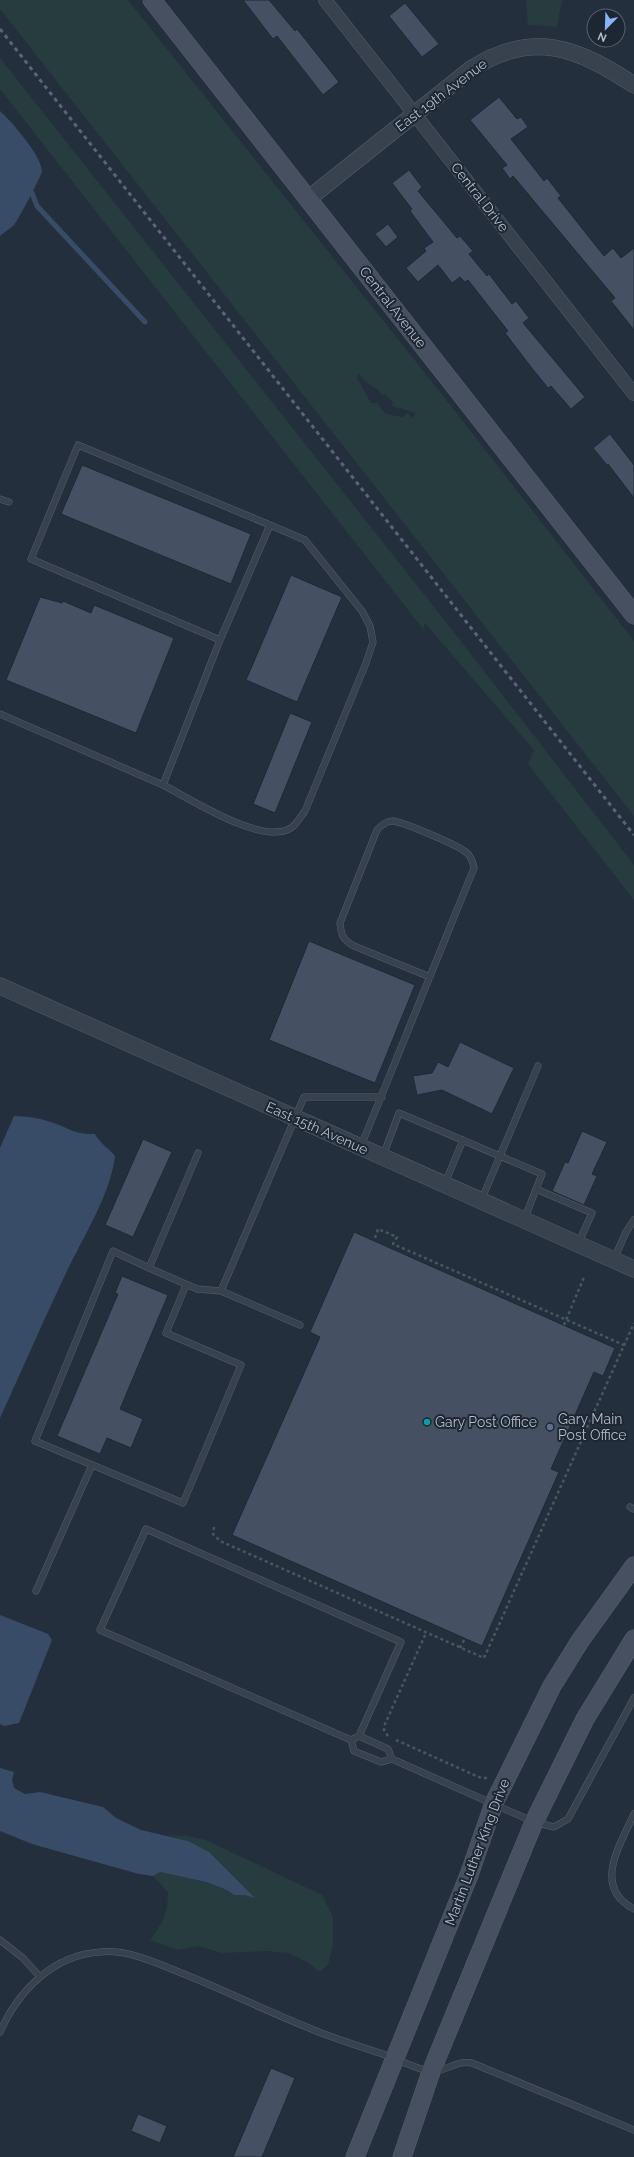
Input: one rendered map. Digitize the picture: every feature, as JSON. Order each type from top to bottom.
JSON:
[{"type":"main road","name":"Central Avenue","points":[[152,0],[634,615]]},
{"type":"main road","name":"Martin Luther King Drive","points":[[354,2157],[469,1875],[494,1804],[552,1686],[580,1641],[634,1566]]},
{"type":"main road","points":[[402,2157],[431,2072],[534,1822],[585,1719],[634,1639]]},
{"type":"street","name":"Central Drive","points":[[325,0],[634,394]]},
{"type":"street","name":"East 19th Avenue","points":[[308,199],[414,113],[479,64],[500,53],[528,48],[558,48],[580,54],[598,62],[634,85]]},
{"type":"street","name":"East 15th Avenue","points":[[0,986],[634,1269]]},
{"type":"lane","points":[[0,714],[163,785],[247,828],[270,833],[291,828],[304,811],[363,670],[373,642],[370,626],[362,611],[305,540],[78,445],[31,558],[220,640]]},
{"type":"lane","points":[[0,499],[9,502]]},
{"type":"lane","points":[[163,785],[220,640],[270,525]]},
{"type":"lane","points":[[361,1148],[470,882],[474,868],[467,853],[458,848],[405,824],[392,821],[384,823],[377,830],[340,923],[341,935],[354,946],[430,977]]},
{"type":"lane","points":[[480,1201],[538,1066]]},
{"type":"lane","points":[[221,1291],[304,1097],[382,1097]]},
{"type":"lane","points":[[382,1157],[399,1113],[542,1174],[523,1220]]},
{"type":"lane","points":[[445,1185],[463,1140]]},
{"type":"lane","points":[[149,1268],[198,1153]]},
{"type":"lane","points":[[536,1189],[592,1213],[578,1245]]},
{"type":"lane","points":[[614,1260],[626,1232],[634,1220]]},
{"type":"lane","points":[[186,1284],[166,1332],[241,1365],[182,1503],[35,1441],[113,1252],[186,1284],[197,1290],[221,1291],[300,1325]]},
{"type":"lane","points":[[36,1591],[92,1465]]},
{"type":"lane","points":[[146,1528],[401,1642],[360,1736],[351,1740],[100,1630],[146,1528]]},
{"type":"lane","points":[[351,1740],[354,1751],[381,1762],[392,1759],[534,1822],[554,1827],[568,1819],[634,1698]]},
{"type":"lane","points":[[360,1736],[388,1749],[392,1759]]},
{"type":"lane","points":[[634,1814],[612,1863],[611,1880],[616,1893],[627,1905],[634,1909]]},
{"type":"lane","points":[[0,1940],[24,1958],[40,1977]]},
{"type":"lane","points":[[0,2032],[19,1998],[40,1977],[73,1957],[100,1952],[119,1952],[166,1967],[310,2029],[431,2072],[459,2063],[472,2063],[634,2130]]},
{"type":"path","points":[[374,1238],[378,1229],[397,1237],[393,1244],[624,1345]]},
{"type":"path","points":[[564,1325],[584,1277]]},
{"type":"path","points":[[214,1527],[213,1534],[220,1541],[484,1658],[634,1323]]},
{"type":"path","points":[[426,1633],[385,1724],[385,1733],[391,1738],[482,1778],[489,1776]]},
{"type":"path","points":[[460,1648],[465,1638]]},
{"type":"green space","points":[[0,0],[128,0],[444,397],[634,641],[634,816],[0,9]],"holes":[[[358,373],[368,384],[376,388],[383,396],[385,394],[393,402],[392,406],[416,413],[412,418],[408,413],[402,417],[386,414],[377,403],[371,403],[357,378]]]},
{"type":"green space","points":[[526,0],[562,0],[557,27],[528,25]]},
{"type":"green space","points":[[0,58],[453,631],[634,865],[634,900],[528,764],[534,750],[425,623],[423,629],[0,89]]},
{"type":"green space","points":[[166,1835],[188,1836],[206,1840],[322,1895],[333,1917],[333,1945],[328,1965],[319,1972],[309,1963],[289,1953],[266,1951],[222,1953],[198,1946],[178,1950],[150,1940],[164,1918],[167,1906],[168,1892],[153,1876],[160,1872],[206,1882],[227,1890],[234,1895],[254,1897],[188,1841]]},
{"type":"water","points":[[0,111],[18,130],[37,156],[42,171],[14,225],[0,236]]},
{"type":"water","points":[[14,1116],[37,1118],[77,1132],[95,1134],[115,1156],[108,1186],[102,1201],[57,1291],[0,1418],[0,1148]]},
{"type":"water","points":[[0,1615],[48,1634],[52,1640],[19,1723],[4,1726],[0,1724]]},
{"type":"water","points":[[0,1768],[14,1772],[12,1780],[14,1788],[25,1794],[40,1792],[103,1807],[116,1818],[141,1830],[188,1841],[209,1852],[255,1898],[244,1895],[234,1895],[227,1890],[206,1882],[160,1872],[153,1876],[139,1874],[32,1844],[0,1831]]},
{"type":"building","points":[[243,0],[269,0],[295,31],[297,29],[339,82],[323,95],[277,36],[273,39]]},
{"type":"building","points":[[405,3],[439,44],[422,57],[389,16]]},
{"type":"building","points":[[499,97],[517,119],[521,117],[528,127],[511,139],[544,181],[547,178],[561,196],[558,198],[604,256],[613,248],[621,258],[634,248],[634,330],[611,301],[615,298],[513,176],[510,179],[502,168],[507,165],[470,120]]},
{"type":"building","points":[[409,170],[422,187],[418,191],[457,238],[460,236],[473,251],[469,254],[487,276],[489,274],[512,304],[516,301],[529,318],[523,323],[585,397],[571,409],[551,386],[548,388],[531,367],[505,333],[508,331],[468,280],[465,282],[460,277],[452,283],[438,265],[418,282],[406,268],[426,251],[424,248],[433,242],[410,211],[412,209],[392,183]]},
{"type":"building","points":[[388,224],[398,237],[386,247],[375,234]]},
{"type":"building","points":[[610,434],[634,465],[634,498],[608,464],[607,465],[593,448]]},
{"type":"building","points":[[82,465],[251,534],[231,584],[61,514]]},
{"type":"building","points":[[291,575],[342,597],[297,702],[246,680]]},
{"type":"building","points":[[40,597],[62,603],[63,601],[91,613],[94,605],[174,638],[136,733],[6,680]]},
{"type":"building","points":[[290,713],[312,722],[275,813],[253,804]]},
{"type":"building","points":[[309,941],[415,985],[375,1083],[269,1040]]},
{"type":"building","points":[[460,1042],[514,1068],[492,1114],[442,1090],[417,1095],[413,1076],[432,1073],[438,1062],[448,1067]]},
{"type":"building","points":[[582,1131],[607,1142],[592,1174],[597,1176],[584,1205],[552,1191],[565,1162],[568,1163]]},
{"type":"building","points":[[143,1139],[172,1152],[133,1237],[105,1225]]},
{"type":"building","name":"Gary Post Office","points":[[354,1232],[615,1348],[603,1376],[594,1372],[551,1469],[559,1472],[482,1646],[232,1535],[320,1337],[310,1332]]},
{"type":"building","points":[[122,1276],[168,1295],[120,1409],[143,1419],[131,1448],[107,1438],[100,1454],[57,1436],[118,1294],[115,1293]]},
{"type":"building","points":[[271,2068],[295,2078],[262,2157],[233,2157]]},
{"type":"building","points":[[138,2114],[167,2126],[160,2143],[131,2131]]},
{"type":"waterway","points":[[32,193],[37,206],[145,322]]},
{"type":"railway","points":[[0,29],[634,835]]},
{"type":"place","name":"Gary Post Office","points":[[427,1422]]},
{"type":"place","name":"Gary Main Post Office","points":[[550,1427]]}]
